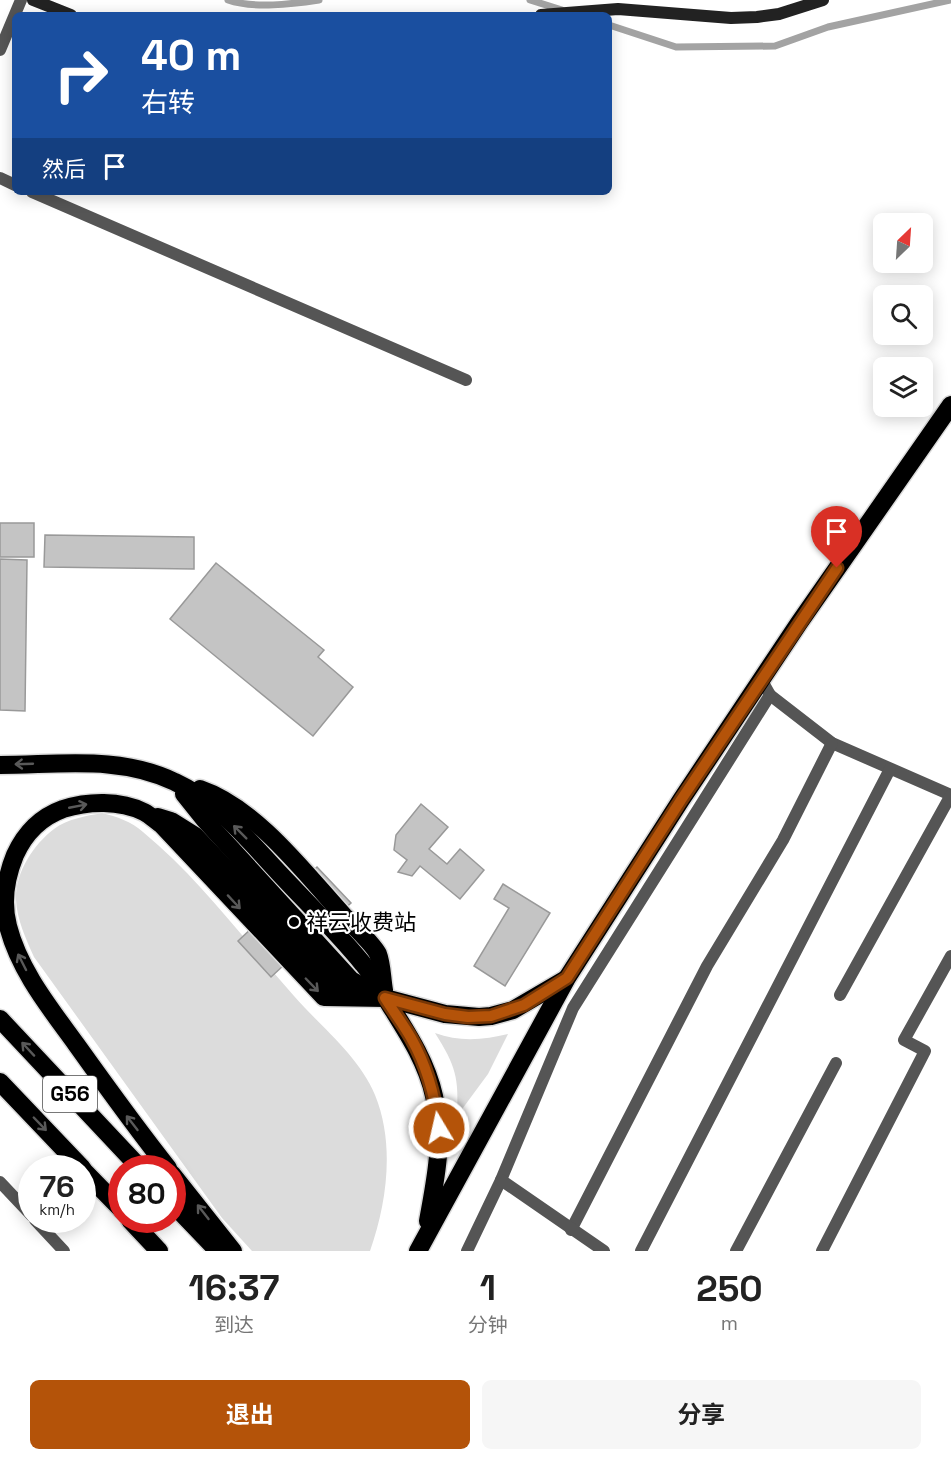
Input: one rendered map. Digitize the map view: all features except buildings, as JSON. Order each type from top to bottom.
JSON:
[{"type":"highway","points":[[421,1244],[567,978],[681,800],[766,687],[951,405]]},
{"type":"highway","points":[[0,765],[99,763],[138,769],[216,795],[262,827],[378,953],[385,998]]},
{"type":"highway","points":[[173,781],[189,789],[239,830],[309,905],[364,965],[412,1040],[424,1065],[437,1111],[439,1128],[439,1164],[421,1244]]},
{"type":"highway","points":[[173,781],[204,819],[283,931]]},
{"type":"highway","points":[[158,1155],[47,1005],[19,956],[11,937],[6,912],[6,888],[15,856],[28,833],[40,821],[66,808],[88,804],[114,804],[171,821],[195,836],[339,988],[445,1014],[468,1017],[491,1016],[524,1005],[567,978]]},
{"type":"highway","name":"G56","points":[[0,1019],[128,1155]]},
{"type":"highway","name":"G56","points":[[0,1082],[69,1155]]},
{"type":"highway","name":"G56","points":[[96,1183],[108,1196]]},
{"type":"highway","points":[[186,1192],[233,1251]]},
{"type":"highway","points":[[186,1218],[218,1251]]},
{"type":"highway","points":[[142,1233],[159,1251]]},
{"type":"main road","points":[[33,0],[63,12]]},
{"type":"main road","points":[[570,12],[627,10],[731,18],[757,17],[779,14],[824,0]]},
{"type":"street","points":[[0,50],[12,21]]},
{"type":"street","points":[[39,195],[466,380]]},
{"type":"street","points":[[467,1251],[501,1180],[573,1008],[766,687],[832,743],[951,795],[840,995]]},
{"type":"street","points":[[572,1230],[707,966],[783,840],[832,743]]},
{"type":"street","points":[[641,1251],[890,769]]},
{"type":"street","points":[[822,1251],[925,1052],[904,1040],[951,956]]},
{"type":"street","points":[[736,1251],[836,1063]]},
{"type":"street","points":[[501,1180],[604,1251]]},
{"type":"street","points":[[0,1182],[18,1201]]},
{"type":"street","points":[[47,1233],[64,1251]]},
{"type":"shaded area","points":[[102,813],[124,820],[138,828],[164,850],[222,911],[294,996],[339,1042],[359,1067],[375,1095],[385,1133],[387,1153],[381,1213],[370,1251],[252,1251],[222,1218],[186,1168],[186,1155],[177,1155],[34,957],[18,915],[16,890],[22,870],[32,851],[54,829],[71,820]]},
{"type":"shaded area","points":[[435,1033],[453,1038],[472,1039],[508,1034],[488,1074],[457,1116],[455,1073]]},
{"type":"waterway","points":[[228,0],[261,5],[319,0]]},
{"type":"waterway","points":[[530,0],[562,10]]},
{"type":"waterway","points":[[612,26],[676,47],[775,46],[828,27],[950,0]]},
{"type":"place","name":"祥云收费站","points":[[294,922]]},
{"type":"route","points":[[439,1128],[434,1095],[424,1065],[406,1029],[385,998],[445,1014],[468,1017],[491,1016],[524,1005],[567,978],[681,800],[837,568]]}]
